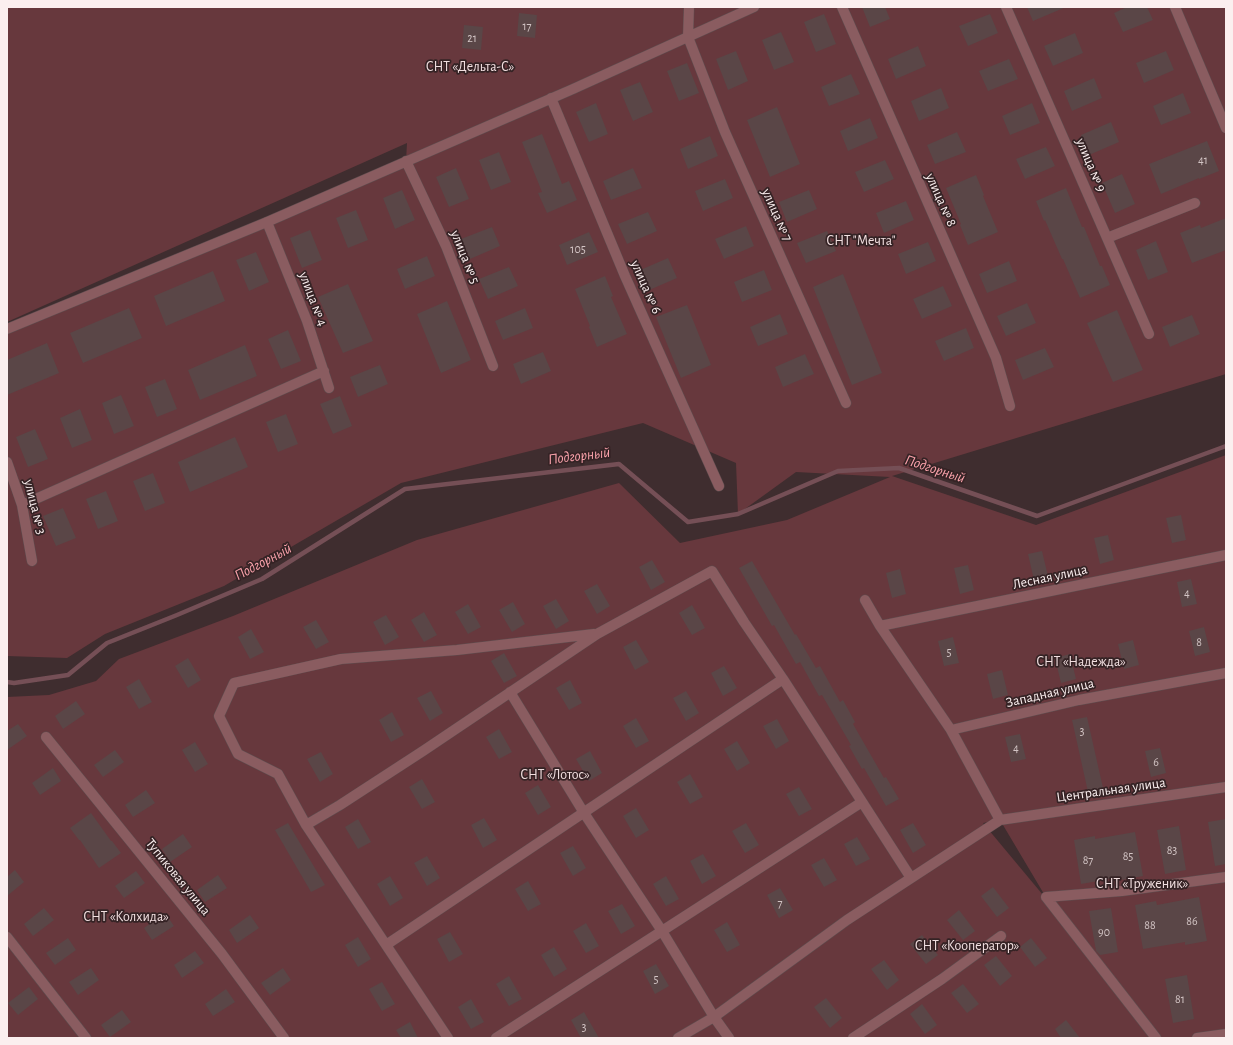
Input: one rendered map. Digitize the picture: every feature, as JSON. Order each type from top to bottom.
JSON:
[{"type":"street","points":[[688,37],[689,7]]},
{"type":"street","points":[[7,329],[267,222],[573,89],[754,7]]},
{"type":"street","name":"улица № 8","points":[[842,7],[941,236],[996,358],[1010,406]]},
{"type":"street","name":"улица № 9","points":[[1006,7],[1149,334]]},
{"type":"street","points":[[1175,7],[1226,128]]},
{"type":"street","name":"улица № 7","points":[[688,37],[725,132],[846,402]]},
{"type":"street","name":"улица № 6","points":[[551,98],[625,276],[719,486]]},
{"type":"street","name":"улица № 5","points":[[406,161],[446,246],[493,366]]},
{"type":"street","points":[[1107,238],[1195,203]]},
{"type":"street","name":"улица № 4","points":[[267,222],[307,321],[329,388]]},
{"type":"street","points":[[22,505],[324,371]]},
{"type":"street","name":"улица № 3","points":[[7,462],[22,505],[32,560]]},
{"type":"street","name":"Лесная улица","points":[[880,626],[1226,555]]},
{"type":"street","points":[[306,825],[340,805],[597,634],[712,571],[910,878]]},
{"type":"street","points":[[678,1038],[714,1017],[847,920],[1000,820],[950,730],[880,626],[865,600]]},
{"type":"street","points":[[448,1038],[306,825],[278,774],[238,754],[219,716],[234,683],[341,659],[457,650],[597,634]]},
{"type":"street","name":"Западная улица","points":[[950,730],[1079,700],[1226,673]]},
{"type":"street","points":[[386,945],[783,679]]},
{"type":"street","points":[[510,692],[584,813],[662,931],[714,1017],[729,1038]]},
{"type":"street","name":"Тупиковая улица","points":[[46,737],[222,954],[284,1038]]},
{"type":"street","name":"Центральная улица","points":[[1000,820],[1226,787]]},
{"type":"street","points":[[496,1038],[862,802]]},
{"type":"street","points":[[1156,1038],[1046,897],[1122,891],[1226,877]]},
{"type":"street","points":[[853,1038],[942,980],[1002,936]]},
{"type":"street","points":[[7,937],[86,1038]]},
{"type":"street","points":[[1197,1038],[1226,1034]]},
{"type":"green space","points":[[7,7],[1226,7],[1226,374],[892,476],[1036,525],[1226,455],[1226,1038],[7,1038],[7,697],[49,695],[96,681],[119,659],[233,616],[417,540],[619,483],[680,543],[787,520],[890,477],[796,472],[738,514],[736,463],[643,423],[401,483],[224,586],[105,634],[67,658],[7,656],[7,329],[406,161],[407,143],[7,322]],"holes":[[[1000,820],[1044,894],[1043,895],[983,823]]]},
{"type":"building","points":[[862,7],[885,7],[890,19],[870,27]]},
{"type":"building","points":[[1027,7],[1066,7],[1033,21]]},
{"type":"building","points":[[1127,7],[1147,7],[1153,20],[1123,32],[1114,13]]},
{"type":"building","points":[[519,13],[537,15],[535,38],[517,36]]},
{"type":"building","points":[[824,14],[836,44],[816,52],[804,22]]},
{"type":"building","points":[[990,14],[998,33],[968,46],[959,26]]},
{"type":"building","points":[[464,25],[483,27],[481,50],[462,48]]},
{"type":"building","points":[[781,32],[794,62],[774,70],[762,40]]},
{"type":"building","points":[[1075,33],[1083,53],[1053,66],[1044,46]]},
{"type":"building","points":[[918,46],[926,66],[896,79],[888,59]]},
{"type":"building","points":[[736,51],[748,81],[728,90],[716,59]]},
{"type":"building","points":[[1166,51],[1174,70],[1144,83],[1136,63]]},
{"type":"building","points":[[1009,59],[1018,79],[988,91],[979,71]]},
{"type":"building","points":[[687,63],[699,93],[679,101],[667,71]]},
{"type":"building","points":[[851,74],[860,94],[829,106],[821,87]]},
{"type":"building","points":[[1094,78],[1102,98],[1072,111],[1064,91]]},
{"type":"building","points":[[640,82],[653,112],[633,121],[620,90]]},
{"type":"building","points":[[941,88],[949,108],[919,121],[911,101]]},
{"type":"building","points":[[1183,93],[1191,113],[1161,125],[1153,106]]},
{"type":"building","points":[[596,103],[608,134],[589,142],[576,112]]},
{"type":"building","points":[[1032,103],[1040,123],[1010,135],[1002,116]]},
{"type":"building","points":[[777,107],[800,164],[770,177],[747,120]]},
{"type":"building","points":[[870,118],[878,138],[848,151],[840,131]]},
{"type":"building","points":[[1111,122],[1119,142],[1089,155],[1081,135]]},
{"type":"building","points":[[957,132],[966,152],[935,164],[927,145]]},
{"type":"building","points":[[542,134],[562,184],[569,181],[577,200],[547,213],[538,193],[542,192],[522,142]]},
{"type":"building","points":[[710,136],[718,156],[688,169],[680,149]]},
{"type":"building","points":[[1207,141],[1219,171],[1161,194],[1149,164]]},
{"type":"building","points":[[1046,147],[1055,166],[1025,179],[1016,159]]},
{"type":"building","points":[[499,152],[511,182],[491,190],[479,160]]},
{"type":"building","points":[[885,160],[894,179],[864,192],[855,172]]},
{"type":"building","points":[[456,168],[469,199],[449,207],[436,177]]},
{"type":"building","points":[[633,168],[642,188],[611,200],[603,181]]},
{"type":"building","points":[[1122,174],[1135,204],[1115,213],[1102,183]]},
{"type":"building","points":[[976,175],[998,232],[968,245],[946,188]]},
{"type":"building","points":[[725,179],[733,198],[703,211],[695,191]]},
{"type":"building","points":[[1066,188],[1082,227],[1084,227],[1100,266],[1102,266],[1110,285],[1080,298],[1036,201]]},
{"type":"building","points":[[402,190],[415,220],[395,229],[383,198]]},
{"type":"building","points":[[809,190],[817,209],[787,222],[779,202]]},
{"type":"building","points":[[906,201],[914,220],[884,233],[876,213]]},
{"type":"building","points":[[356,210],[368,240],[348,248],[336,218]]},
{"type":"building","points":[[648,212],[657,231],[627,244],[618,224]]},
{"type":"building","points":[[1226,218],[1226,250],[1192,263],[1180,233],[1200,225],[1201,228]]},
{"type":"building","points":[[746,226],[754,246],[724,259],[715,239]]},
{"type":"building","points":[[492,227],[500,246],[470,259],[461,239]]},
{"type":"building","points":[[310,230],[322,260],[302,268],[290,238]]},
{"type":"building","points":[[827,231],[836,251],[806,263],[797,243]]},
{"type":"building","points":[[589,232],[598,252],[567,265],[559,245]]},
{"type":"building","points":[[1156,241],[1168,272],[1148,280],[1136,250]]},
{"type":"building","points":[[928,242],[936,261],[906,274],[898,254]]},
{"type":"building","points":[[256,252],[269,282],[249,291],[236,260]]},
{"type":"building","points":[[427,256],[435,276],[405,289],[397,269]]},
{"type":"building","points":[[668,258],[677,278],[647,291],[638,271]]},
{"type":"building","points":[[1009,261],[1017,281],[987,293],[979,274]]},
{"type":"building","points":[[509,267],[518,286],[488,299],[479,279]]},
{"type":"building","points":[[764,270],[772,290],[742,302],[734,282]]},
{"type":"building","points":[[213,271],[225,301],[166,326],[154,296]]},
{"type":"building","points":[[843,274],[882,373],[852,385],[813,287]]},
{"type":"building","points":[[605,276],[613,296],[611,297],[627,334],[597,347],[575,289]]},
{"type":"building","points":[[348,284],[373,341],[343,353],[318,297]]},
{"type":"building","points":[[943,286],[952,306],[922,319],[913,299]]},
{"type":"building","points":[[447,301],[471,360],[441,373],[417,314]]},
{"type":"building","points":[[1027,303],[1036,323],[1006,336],[997,316]]},
{"type":"building","points":[[687,305],[711,365],[681,378],[656,317]]},
{"type":"building","points":[[129,308],[142,338],[83,363],[70,333]]},
{"type":"building","points":[[525,308],[533,328],[503,340],[495,321]]},
{"type":"building","points":[[1117,310],[1143,370],[1113,382],[1087,323]]},
{"type":"building","points":[[780,314],[788,334],[758,346],[750,327]]},
{"type":"building","points":[[1192,315],[1200,334],[1170,347],[1162,327]]},
{"type":"building","points":[[966,328],[974,348],[944,361],[935,341]]},
{"type":"building","points":[[288,330],[301,361],[281,369],[268,339]]},
{"type":"building","points":[[47,343],[59,373],[7,395],[7,360]]},
{"type":"building","points":[[245,345],[257,376],[200,400],[188,370]]},
{"type":"building","points":[[1045,348],[1054,367],[1023,380],[1015,360]]},
{"type":"building","points":[[543,352],[551,371],[521,384],[513,364]]},
{"type":"building","points":[[805,354],[814,374],[783,387],[775,367]]},
{"type":"building","points":[[380,365],[388,384],[358,397],[350,377]]},
{"type":"building","points":[[165,379],[177,409],[157,417],[145,387]]},
{"type":"building","points":[[121,395],[134,426],[114,434],[102,403]]},
{"type":"building","points":[[340,396],[352,426],[333,434],[320,404]]},
{"type":"building","points":[[80,409],[92,440],[72,448],[60,418]]},
{"type":"building","points":[[286,414],[298,444],[278,452],[266,422]]},
{"type":"building","points":[[35,429],[48,459],[28,467],[16,437]]},
{"type":"building","points":[[235,437],[248,467],[190,492],[178,462]]},
{"type":"building","points":[[153,473],[165,503],[145,511],[133,481]]},
{"type":"building","points":[[106,491],[118,521],[98,529],[86,499]]},
{"type":"building","points":[[63,508],[76,538],[56,546],[43,516]]},
{"type":"building","points":[[1181,515],[1186,540],[1172,543],[1166,518]]},
{"type":"building","points":[[1108,535],[1114,560],[1100,564],[1094,538]]},
{"type":"building","points":[[1042,551],[1048,576],[1034,580],[1028,554]]},
{"type":"building","points":[[652,560],[665,582],[651,590],[639,567]]},
{"type":"building","points":[[752,561],[816,668],[820,666],[840,702],[843,700],[855,722],[853,724],[884,778],[886,777],[899,799],[886,806],[864,768],[862,769],[849,746],[851,745],[822,695],[819,696],[800,662],[796,664],[774,625],[772,626],[739,568]]},
{"type":"building","points":[[968,565],[974,590],[960,594],[954,568]]},
{"type":"building","points":[[900,569],[906,594],[892,598],[886,573]]},
{"type":"building","points":[[1191,579],[1197,604],[1182,607],[1177,582]]},
{"type":"building","points":[[597,584],[610,606],[597,614],[584,591]]},
{"type":"building","points":[[556,599],[569,621],[556,629],[543,606]]},
{"type":"building","points":[[513,602],[525,624],[512,632],[499,610]]},
{"type":"building","points":[[468,604],[481,627],[468,634],[455,612]]},
{"type":"building","points":[[692,605],[705,628],[692,635],[679,613]]},
{"type":"building","points":[[424,612],[437,635],[424,642],[411,620]]},
{"type":"building","points":[[386,615],[399,637],[385,645],[373,622]]},
{"type":"building","points":[[316,620],[329,642],[316,649],[303,627]]},
{"type":"building","points":[[1204,627],[1210,652],[1195,656],[1189,631]]},
{"type":"building","points":[[251,629],[264,652],[250,659],[238,637]]},
{"type":"building","points":[[953,637],[959,663],[944,666],[938,641]]},
{"type":"building","points":[[636,640],[649,662],[635,670],[623,647]]},
{"type":"building","points":[[1133,640],[1139,665],[1124,669],[1118,644]]},
{"type":"building","points":[[504,653],[517,676],[504,683],[491,661]]},
{"type":"building","points":[[1070,654],[1076,679],[1061,683],[1055,658]]},
{"type":"building","points":[[188,658],[201,680],[188,688],[175,666]]},
{"type":"building","points":[[724,666],[737,688],[723,696],[711,673]]},
{"type":"building","points":[[1002,670],[1008,695],[993,699],[987,674]]},
{"type":"building","points":[[139,679],[152,702],[139,709],[126,687]]},
{"type":"building","points":[[570,680],[582,703],[569,710],[556,688]]},
{"type":"building","points":[[431,691],[443,713],[430,721],[417,698]]},
{"type":"building","points":[[686,691],[699,713],[686,721],[673,698]]},
{"type":"building","points":[[76,701],[85,714],[63,729],[55,716]]},
{"type":"building","points":[[392,712],[404,735],[391,742],[379,720]]},
{"type":"building","points":[[1087,717],[1103,788],[1088,792],[1072,720]]},
{"type":"building","points":[[636,718],[649,741],[636,748],[623,726]]},
{"type":"building","points":[[777,719],[789,741],[776,749],[763,726]]},
{"type":"building","points":[[18,724],[27,736],[7,750],[7,731]]},
{"type":"building","points":[[499,729],[512,752],[499,759],[486,737]]},
{"type":"building","points":[[1020,734],[1026,759],[1011,762],[1005,737]]},
{"type":"building","points":[[737,741],[750,763],[737,771],[724,749]]},
{"type":"building","points":[[195,742],[208,764],[195,772],[182,750]]},
{"type":"building","points":[[1160,748],[1166,773],[1151,777],[1145,751]]},
{"type":"building","points":[[115,750],[124,762],[103,777],[94,765]]},
{"type":"building","points":[[590,751],[602,773],[589,781],[576,759]]},
{"type":"building","points":[[321,752],[333,774],[320,782],[307,759]]},
{"type":"building","points":[[53,768],[61,781],[40,795],[32,783]]},
{"type":"building","points":[[690,774],[703,797],[690,804],[677,782]]},
{"type":"building","points":[[422,779],[435,802],[422,809],[409,787]]},
{"type":"building","points":[[538,785],[551,807],[538,815],[525,793]]},
{"type":"building","points":[[799,787],[812,809],[799,816],[786,794]]},
{"type":"building","points":[[146,790],[155,803],[133,817],[125,805]]},
{"type":"building","points":[[636,808],[649,830],[636,838],[623,816]]},
{"type":"building","points":[[91,813],[121,853],[99,868],[70,828]]},
{"type":"building","points":[[484,818],[497,840],[483,848],[471,825]]},
{"type":"building","points":[[358,819],[371,842],[358,849],[345,827]]},
{"type":"building","points":[[1226,819],[1226,864],[1215,866],[1208,822]]},
{"type":"building","points":[[288,823],[325,885],[311,892],[275,830]]},
{"type":"building","points":[[746,823],[759,845],[745,853],[732,831]]},
{"type":"building","points":[[913,823],[926,845],[913,853],[900,830]]},
{"type":"building","points":[[1179,826],[1186,870],[1165,874],[1157,830]]},
{"type":"building","points":[[1135,832],[1143,876],[1122,880],[1121,877],[1081,884],[1074,840],[1095,836],[1095,839]]},
{"type":"building","points":[[183,834],[192,847],[170,862],[162,849]]},
{"type":"building","points":[[857,837],[870,859],[856,866],[844,844]]},
{"type":"building","points":[[573,846],[586,868],[573,876],[560,853]]},
{"type":"building","points":[[703,854],[716,876],[702,884],[690,861]]},
{"type":"building","points":[[427,856],[440,878],[427,886],[414,863]]},
{"type":"building","points":[[824,858],[837,880],[824,887],[811,865]]},
{"type":"building","points":[[15,870],[24,882],[7,896],[7,877]]},
{"type":"building","points":[[136,871],[145,883],[124,898],[115,886]]},
{"type":"building","points":[[218,875],[227,888],[205,902],[197,890]]},
{"type":"building","points":[[390,876],[403,898],[390,906],[377,884]]},
{"type":"building","points":[[666,876],[679,899],[666,906],[653,884]]},
{"type":"building","points":[[528,881],[541,904],[528,911],[515,889]]},
{"type":"building","points":[[993,887],[1009,908],[997,917],[981,896]]},
{"type":"building","points":[[780,888],[793,910],[779,918],[767,895]]},
{"type":"building","points":[[1199,897],[1207,941],[1185,945],[1185,942],[1143,949],[1135,905],[1156,901],[1157,905]]},
{"type":"building","points":[[622,904],[635,926],[621,934],[608,911]]},
{"type":"building","points":[[44,908],[54,920],[33,936],[24,924]]},
{"type":"building","points":[[1111,908],[1118,952],[1100,955],[1096,951],[1089,911]]},
{"type":"building","points":[[959,910],[975,931],[963,940],[947,920]]},
{"type":"building","points":[[165,913],[174,926],[152,940],[144,928]]},
{"type":"building","points":[[250,915],[259,928],[237,943],[229,930]]},
{"type":"building","points":[[727,922],[740,945],[727,952],[714,930]]},
{"type":"building","points":[[586,923],[599,946],[586,953],[573,931]]},
{"type":"building","points":[[450,932],[463,954],[449,962],[437,939]]},
{"type":"building","points":[[922,935],[938,955],[926,964],[910,944]]},
{"type":"building","points":[[358,937],[371,959],[358,967],[345,945]]},
{"type":"building","points":[[68,938],[76,950],[55,965],[46,953]]},
{"type":"building","points":[[1031,938],[1047,958],[1035,967],[1020,947]]},
{"type":"building","points":[[554,947],[567,969],[554,977],[541,955]]},
{"type":"building","points":[[195,951],[204,963],[182,978],[174,965]]},
{"type":"building","points":[[996,956],[1012,976],[1000,986],[984,965]]},
{"type":"building","points":[[884,960],[899,980],[887,990],[871,969]]},
{"type":"building","points":[[656,964],[669,986],[655,994],[643,971]]},
{"type":"building","points":[[91,968],[99,980],[78,995],[69,982]]},
{"type":"building","points":[[283,968],[291,980],[270,995],[261,983]]},
{"type":"building","points":[[1187,975],[1194,1019],[1173,1023],[1165,979]]},
{"type":"building","points":[[509,976],[522,999],[509,1006],[496,984]]},
{"type":"building","points":[[382,982],[395,1004],[382,1011],[369,989]]},
{"type":"building","points":[[963,984],[979,1004],[967,1013],[951,993]]},
{"type":"building","points":[[29,987],[38,999],[18,1015],[8,1003]]},
{"type":"building","points":[[226,989],[235,1002],[213,1016],[205,1004]]},
{"type":"building","points":[[826,998],[842,1018],[830,1028],[814,1007]]},
{"type":"building","points":[[471,999],[484,1022],[471,1029],[458,1007]]},
{"type":"building","points":[[922,1004],[937,1025],[925,1034],[910,1014]]},
{"type":"building","points":[[122,1010],[131,1022],[110,1037],[101,1025]]},
{"type":"building","points":[[584,1012],[599,1038],[581,1038],[571,1020]]},
{"type":"building","points":[[1066,1020],[1080,1038],[1061,1038],[1055,1029]]},
{"type":"building","points":[[410,1022],[418,1038],[401,1038],[396,1030]]},
{"type":"waterway","name":"Подгорный","points":[[7,682],[14,683],[68,675],[107,643],[262,579],[405,489],[619,464],[688,522],[738,514],[838,471],[899,468],[1037,516],[1226,446]]},
{"type":"park label","name":"СНТ «Дельта-С»","points":[[470,67]]},
{"type":"park label","name":"СНТ \"Мечта\"","points":[[861,241]]},
{"type":"park label","name":"СНТ «Надежда»","points":[[1081,662]]},
{"type":"park label","name":"СНТ «Лотос»","points":[[555,775]]},
{"type":"park label","name":"СНТ «Труженик»","points":[[1142,884]]},
{"type":"park label","name":"СНТ «Колхида»","points":[[126,917]]},
{"type":"park label","name":"СНТ «Кооператор»","points":[[967,946]]}]
